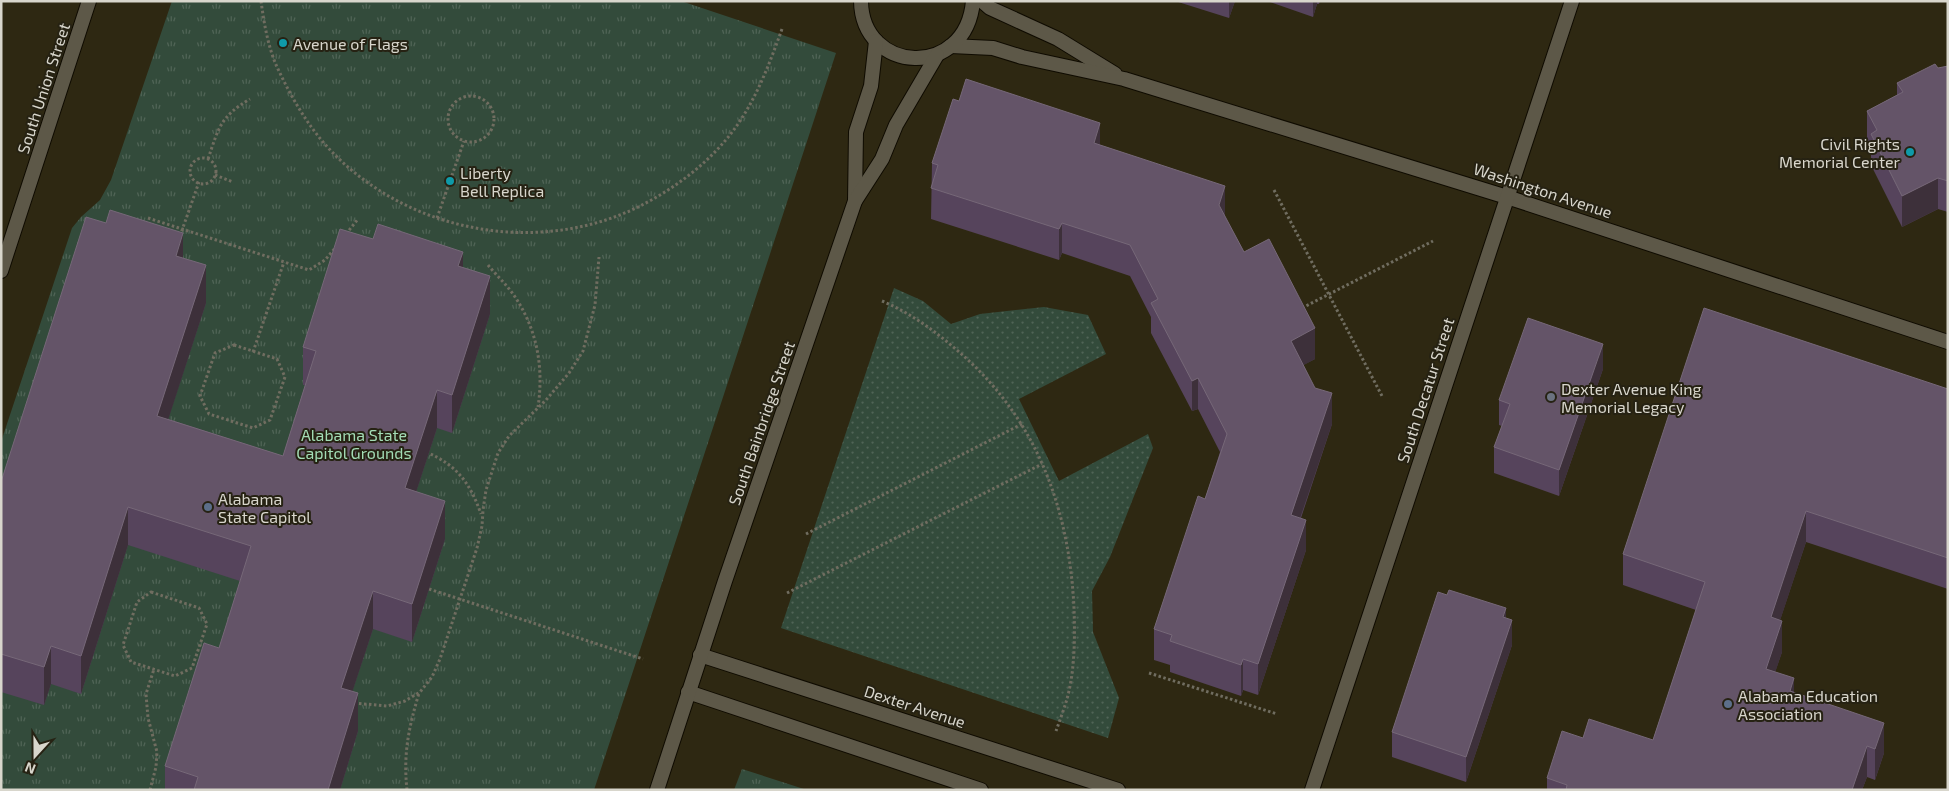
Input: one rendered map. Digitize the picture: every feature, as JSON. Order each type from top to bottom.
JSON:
[{"type":"street","name":"South Union Street","points":[[1,271],[89,1]]},
{"type":"street","points":[[859,2],[866,26],[876,40],[888,50],[909,57],[920,58],[937,55],[959,41],[968,27],[974,1]]},
{"type":"street","name":"Washington Avenue","points":[[982,1],[990,8],[1058,38],[1124,80]]},
{"type":"street","name":"South Decatur Street","points":[[1312,790],[1572,1]]},
{"type":"street","name":"South Bainbridge Street","points":[[855,201],[856,132],[871,86],[876,40]]},
{"type":"street","name":"Washington Avenue","points":[[951,46],[993,48],[1124,80],[1507,197],[1948,342]]},
{"type":"street","name":"South Bainbridge Street","points":[[657,790],[700,655],[855,201],[882,159],[896,125],[937,55]]},
{"type":"street","name":"Dexter Avenue","points":[[700,655],[1118,790]]},
{"type":"street","points":[[688,692],[982,790]]},
{"type":"path","points":[[261,1],[276,66],[295,102],[316,134],[336,155],[377,189],[400,203],[437,218],[484,230],[510,233],[534,233],[589,225],[616,217],[671,189],[692,173],[733,131],[752,102],[765,75],[782,29]]},
{"type":"path","points":[[477,97],[490,107],[494,120],[492,127],[485,138],[478,141],[464,141],[451,132],[448,125],[450,108],[462,98],[477,97]]},
{"type":"path","points":[[208,159],[218,127],[234,108],[250,98]]},
{"type":"path","points":[[437,218],[464,141]]},
{"type":"path","points":[[208,159],[214,164],[215,175],[208,182],[200,182],[193,178],[192,166],[196,160],[208,159]]},
{"type":"path","points":[[215,175],[234,182]]},
{"type":"path","points":[[177,244],[200,182]]},
{"type":"path","points":[[1274,190],[1382,396]]},
{"type":"path","points":[[148,218],[309,270],[326,260],[336,246]]},
{"type":"path","points":[[342,239],[358,219]]},
{"type":"path","points":[[1300,310],[1433,241]]},
{"type":"path","points":[[346,701],[370,706],[387,706],[405,701],[420,692],[432,677],[440,659],[477,548],[486,490],[498,453],[509,436],[569,374],[583,351],[595,305],[599,258]]},
{"type":"path","points":[[253,352],[284,262]]},
{"type":"path","points":[[488,265],[512,292],[522,307],[532,332],[540,360],[542,384],[538,408]]},
{"type":"path","points":[[882,301],[899,308],[918,320],[966,357],[993,384],[1034,443],[1061,516],[1069,549],[1072,582],[1074,622],[1072,666],[1068,697],[1056,731]]},
{"type":"path","points":[[234,345],[253,352],[277,359],[285,377],[270,420],[253,428],[209,414],[200,396],[215,353],[234,345]]},
{"type":"path","points":[[806,534],[1022,424]]},
{"type":"path","points":[[421,451],[436,456],[451,466],[464,479],[474,495],[483,517]]},
{"type":"path","points":[[787,593],[1042,464]]},
{"type":"path","points":[[429,589],[643,659]]},
{"type":"path","points":[[151,592],[199,608],[208,624],[192,668],[175,676],[154,669],[132,662],[123,645],[137,602],[151,592]]},
{"type":"path","points":[[150,790],[156,767],[157,752],[148,718],[146,694],[154,669]]},
{"type":"path","points":[[1150,672],[1278,714]]},
{"type":"path","points":[[407,790],[405,770],[406,746],[409,727],[420,692]]},
{"type":"shaded area","points":[[1,1],[1948,1],[1948,790],[1,790]]},
{"type":"green space","name":"Alabama State Capitol Grounds","points":[[172,1],[681,1],[836,53],[594,790],[1,790],[1,442],[72,228],[100,200],[111,180]]},
{"type":"green space","points":[[894,288],[923,301],[951,324],[980,314],[1044,307],[1088,315],[1106,354],[1019,399],[1059,481],[1148,434],[1153,448],[1110,557],[1092,591],[1093,632],[1119,698],[1108,738],[781,628]]},
{"type":"green space","points":[[742,769],[807,790],[734,790]]},
{"type":"building","name":"Civil Rights Memorial Center","points":[[1935,64],[1938,68],[1948,66],[1948,181],[1938,178],[1902,196],[1871,134],[1877,130],[1867,111],[1903,92],[1897,83]]},
{"type":"building","points":[[966,79],[1100,123],[1094,143],[1225,186],[1219,205],[1244,252],[1269,239],[1315,328],[1291,341],[1315,388],[1332,393],[1291,515],[1306,520],[1258,664],[1243,659],[1241,665],[1170,641],[1172,635],[1154,629],[1198,496],[1205,499],[1227,434],[1198,378],[1192,381],[1151,303],[1158,299],[1130,245],[1062,223],[1059,229],[931,188],[938,165],[932,163],[953,99],[959,101]]},
{"type":"building","name":"Alabama State Capitol","points":[[110,210],[183,233],[176,256],[206,265],[157,416],[283,456],[316,351],[303,347],[340,229],[373,239],[378,224],[463,252],[458,266],[490,276],[452,395],[437,390],[405,488],[445,501],[412,604],[373,591],[341,688],[358,693],[328,790],[194,790],[198,777],[165,766],[204,643],[219,648],[251,546],[128,507],[81,656],[51,646],[44,667],[1,654],[1,482],[86,217],[106,223]]},
{"type":"building","points":[[1704,308],[1948,389],[1948,558],[1806,511],[1771,617],[1782,621],[1766,669],[1794,678],[1790,691],[1884,723],[1875,749],[1867,746],[1852,790],[1566,790],[1567,785],[1547,778],[1562,731],[1583,738],[1589,719],[1653,740],[1705,582],[1623,554]]},
{"type":"building","name":"Dexter Avenue King Memorial Legacy","points":[[1528,318],[1603,344],[1559,470],[1494,447],[1510,404],[1499,400]]},
{"type":"building","points":[[1449,590],[1506,608],[1503,617],[1512,620],[1466,757],[1392,732],[1438,592],[1447,595]]},
{"type":"place","name":"Avenue of Flags","points":[[283,43]]},
{"type":"place","name":"Civil Rights Memorial Center","points":[[1910,152]]},
{"type":"place","name":"Liberty Bell Replica","points":[[450,181]]},
{"type":"place","name":"Dexter Avenue King Memorial Legacy","points":[[1551,397]]},
{"type":"place","name":"Alabama State Capitol","points":[[208,507]]},
{"type":"place","name":"Alabama Education Association","points":[[1728,704]]}]
